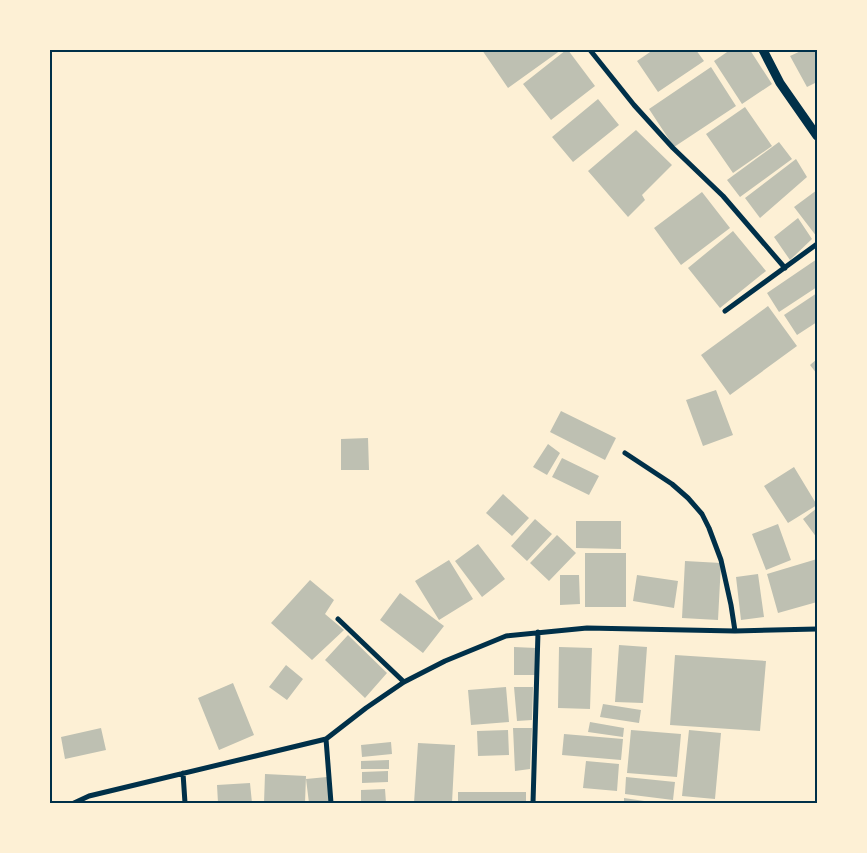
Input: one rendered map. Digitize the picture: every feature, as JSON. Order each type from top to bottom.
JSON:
[{"type":"street","points":[[590,50],[634,105],[673,148],[723,196],[785,268]]},
{"type":"street","points":[[763,50],[780,83],[817,136]]},
{"type":"street","points":[[725,311],[817,244]]},
{"type":"street","points":[[624,453],[672,484],[702,514],[721,560],[735,631]]},
{"type":"street","points":[[338,619],[404,682]]},
{"type":"street","points":[[74,803],[89,796],[326,739],[404,682],[445,661],[506,636],[587,628],[735,631],[817,630]]},
{"type":"street","points":[[533,803],[538,632]]},
{"type":"street","points":[[326,739],[331,803]]},
{"type":"street","points":[[183,773],[185,803]]},
{"type":"building","points":[[482,50],[561,50],[508,88]]},
{"type":"building","points":[[568,50],[595,86],[551,120],[523,84]]},
{"type":"building","points":[[653,50],[696,50],[704,61],[658,92],[637,61]]},
{"type":"building","points":[[730,50],[750,50],[772,84],[742,104],[714,61]]},
{"type":"building","points":[[803,50],[817,50],[817,82],[807,87],[790,56]]},
{"type":"building","points":[[711,67],[736,106],[674,147],[649,109]]},
{"type":"building","points":[[598,99],[619,125],[573,162],[552,137]]},
{"type":"building","points":[[745,107],[772,146],[733,173],[706,134]]},
{"type":"building","points":[[636,130],[672,165],[642,195],[645,200],[628,217],[588,171]]},
{"type":"building","points":[[779,142],[792,159],[740,197],[727,180]]},
{"type":"building","points":[[796,159],[807,177],[760,218],[745,198]]},
{"type":"building","points":[[817,190],[817,237],[794,207]]},
{"type":"building","points":[[702,192],[730,228],[681,265],[654,228]]},
{"type":"building","points":[[798,218],[812,239],[790,260],[774,237]]},
{"type":"building","points":[[733,231],[766,271],[720,308],[688,268]]},
{"type":"building","points":[[817,259],[817,287],[779,312],[767,293]]},
{"type":"building","points":[[817,293],[817,322],[797,335],[784,315]]},
{"type":"building","points":[[768,306],[797,346],[730,395],[701,355]]},
{"type":"building","points":[[817,359],[817,374],[810,365]]},
{"type":"building","points":[[716,390],[733,435],[703,446],[686,400]]},
{"type":"building","points":[[561,411],[616,438],[605,460],[550,432]]},
{"type":"building","points":[[368,438],[369,470],[341,470],[341,439]]},
{"type":"building","points":[[548,444],[560,453],[547,475],[533,467]]},
{"type":"building","points":[[562,458],[599,476],[589,495],[552,477]]},
{"type":"building","points":[[794,467],[817,505],[788,523],[764,486]]},
{"type":"building","points":[[503,494],[529,518],[512,536],[486,513]]},
{"type":"building","points":[[817,508],[817,538],[803,519]]},
{"type":"building","points":[[535,519],[552,534],[527,561],[511,546]]},
{"type":"building","points":[[576,521],[621,521],[621,549],[576,548]]},
{"type":"building","points":[[778,524],[791,560],[766,570],[752,534]]},
{"type":"building","points":[[557,535],[576,553],[549,581],[530,563]]},
{"type":"building","points":[[478,544],[505,579],[482,597],[455,561]]},
{"type":"building","points":[[585,553],[626,553],[626,607],[585,607]]},
{"type":"building","points":[[817,559],[817,602],[778,613],[767,574]]},
{"type":"building","points":[[449,560],[473,599],[439,620],[415,581]]},
{"type":"building","points":[[685,561],[721,563],[718,620],[682,618]]},
{"type":"building","points":[[758,574],[764,617],[741,620],[736,577]]},
{"type":"building","points":[[560,575],[579,575],[580,604],[560,605]]},
{"type":"building","points":[[637,575],[678,581],[674,608],[633,601]]},
{"type":"building","points":[[310,580],[334,600],[325,614],[344,630],[312,660],[271,623]]},
{"type":"building","points":[[400,593],[444,626],[423,653],[380,620]]},
{"type":"building","points":[[348,635],[387,673],[365,698],[325,660]]},
{"type":"building","points":[[619,645],[647,647],[643,703],[615,702]]},
{"type":"building","points":[[514,647],[536,648],[535,675],[514,675]]},
{"type":"building","points":[[559,647],[592,648],[590,709],[558,708]]},
{"type":"building","points":[[675,655],[766,661],[760,731],[670,725]]},
{"type":"building","points":[[286,665],[303,679],[287,700],[269,687]]},
{"type":"building","points":[[233,683],[254,735],[219,750],[198,698]]},
{"type":"building","points":[[506,687],[509,722],[471,725],[468,690]]},
{"type":"building","points":[[514,687],[533,687],[532,720],[517,721]]},
{"type":"building","points":[[603,704],[641,710],[639,723],[600,717]]},
{"type":"building","points":[[590,722],[624,728],[623,737],[588,732]]},
{"type":"building","points":[[101,728],[106,750],[65,759],[61,737]]},
{"type":"building","points":[[513,728],[532,728],[530,769],[515,771]]},
{"type":"building","points":[[508,730],[509,755],[478,756],[477,731]]},
{"type":"building","points":[[631,730],[681,734],[677,777],[627,773]]},
{"type":"building","points":[[689,730],[721,733],[715,799],[682,796]]},
{"type":"building","points":[[564,734],[623,739],[621,760],[562,755]]},
{"type":"building","points":[[391,742],[392,754],[362,757],[361,745]]},
{"type":"building","points":[[418,743],[455,745],[452,803],[414,803]]},
{"type":"building","points":[[389,760],[389,769],[361,769],[361,761]]},
{"type":"building","points":[[586,761],[619,764],[617,791],[583,788]]},
{"type":"building","points":[[388,771],[388,782],[362,783],[362,772]]},
{"type":"building","points":[[265,774],[306,776],[305,803],[264,803]]},
{"type":"building","points":[[327,777],[330,803],[309,803],[306,779]]},
{"type":"building","points":[[626,777],[675,782],[673,800],[625,794]]},
{"type":"building","points":[[250,783],[252,803],[218,803],[217,785]]},
{"type":"building","points":[[385,789],[386,803],[361,803],[361,790]]},
{"type":"building","points":[[458,792],[526,792],[526,803],[458,803]]},
{"type":"building","points":[[624,798],[651,802],[651,803],[624,803]]}]
